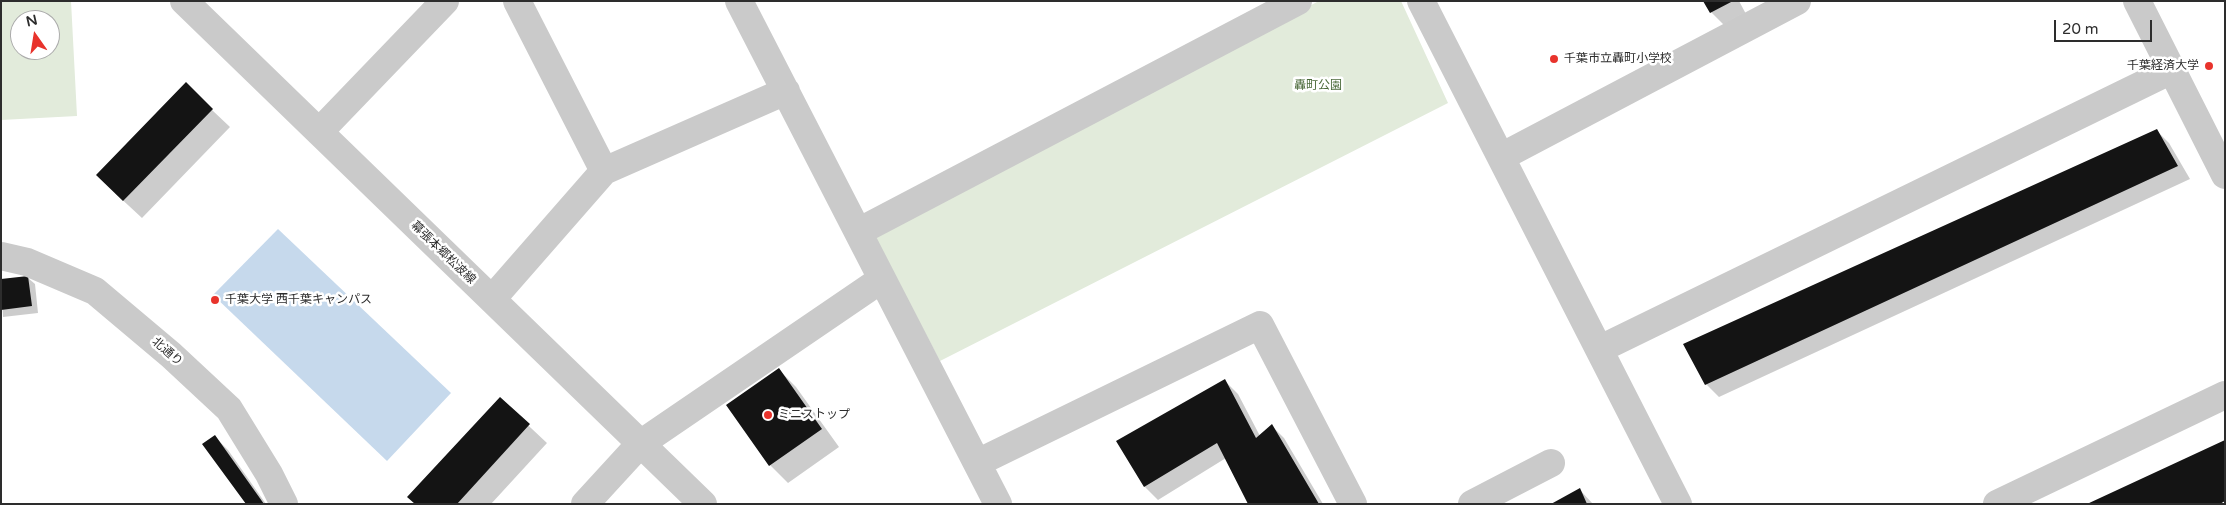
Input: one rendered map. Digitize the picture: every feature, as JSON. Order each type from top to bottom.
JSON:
[{"type":"street","name":"幕張本郷松波線","points":[[184,1],[703,504]]},
{"type":"street","points":[[319,132],[445,1]]},
{"type":"street","points":[[517,1],[604,171]]},
{"type":"street","points":[[739,1],[998,504]]},
{"type":"street","points":[[858,232],[1298,1]]},
{"type":"street","points":[[1421,1],[1678,504]]},
{"type":"street","points":[[1501,157],[1797,1]]},
{"type":"street","points":[[2137,1],[2225,175]]},
{"type":"street","points":[[1600,349],[2172,70]]},
{"type":"street","points":[[492,299],[604,171],[786,92]]},
{"type":"street","name":"北通り","points":[[1,256],[27,262],[95,291],[171,355],[229,409],[269,474],[284,504]]},
{"type":"street","points":[[585,504],[640,444],[882,279]]},
{"type":"street","points":[[977,463],[1260,325],[1353,504]]},
{"type":"street","points":[[1997,504],[2225,395]]},
{"type":"street","points":[[1472,504],[1551,463]]},
{"type":"green space","points":[[1,1],[71,1],[77,116],[1,120]]},
{"type":"green space","name":"轟町公園","points":[[1319,1],[1401,1],[1448,103],[940,361],[876,240],[879,227]]},
{"type":"water","points":[[278,229],[451,393],[387,461],[213,295]]},
{"type":"building","points":[[1703,1],[1733,1],[1710,13]]},
{"type":"building","points":[[186,82],[213,109],[123,201],[96,175]]},
{"type":"building","points":[[2157,129],[2178,166],[1705,385],[1683,344]]},
{"type":"building","points":[[28,276],[32,306],[1,310],[1,279]]},
{"type":"building","points":[[779,368],[822,429],[769,466],[726,405]]},
{"type":"building","points":[[1225,379],[1256,438],[1272,424],[1319,504],[1248,504],[1217,443],[1144,487],[1116,441]]},
{"type":"building","points":[[500,397],[530,424],[457,504],[415,504],[407,497]]},
{"type":"building","points":[[215,435],[264,504],[246,504],[202,444]]},
{"type":"building","points":[[2225,440],[2225,501],[2220,504],[2087,504]]},
{"type":"building","points":[[1580,488],[1587,504],[1551,504]]},
{"type":"place","name":"千葉市立轟町小学校","points":[[1554,59]]},
{"type":"place","name":"千葉経済大学","points":[[2209,66]]},
{"type":"place","name":"千葉大学 西千葉キャンパス","points":[[215,300]]},
{"type":"place","name":"ミニストップ","points":[[768,415]]}]
